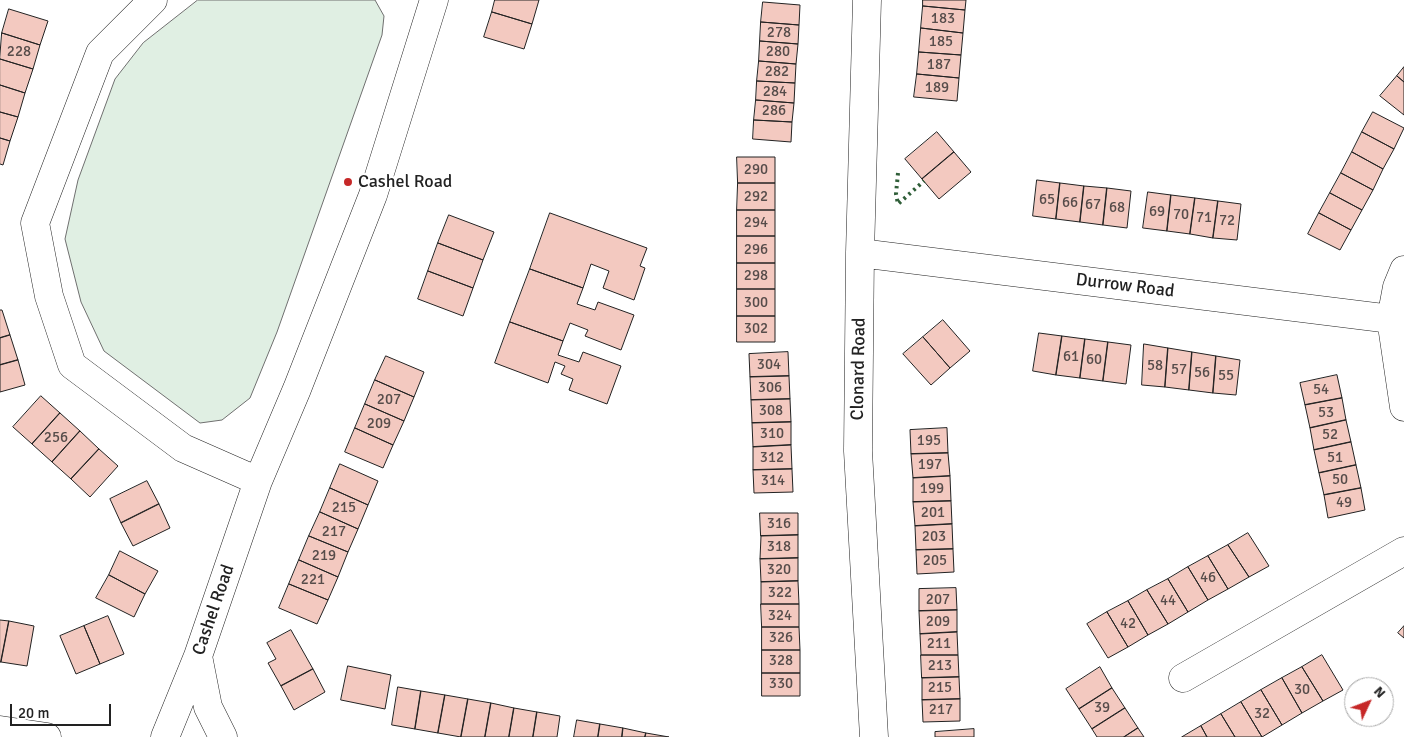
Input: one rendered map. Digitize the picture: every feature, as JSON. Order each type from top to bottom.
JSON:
[{"type":"street","points":[[153,0],[100,53],[35,223],[49,296],[72,365],[182,448],[258,481]]},
{"type":"street","name":"Cashel Road","points":[[165,737],[198,656],[258,481],[297,390],[372,195],[434,0]]},
{"type":"street","name":"Clonard Road","points":[[867,0],[860,253],[858,451],[874,737]]},
{"type":"street","name":"Durrow Road","points":[[860,253],[1391,319]]},
{"type":"street","points":[[1404,270],[1396,286],[1391,319],[1404,407]]},
{"type":"street","points":[[1183,678],[1404,551]]},
{"type":"street","points":[[198,656],[208,708],[223,737]]},
{"type":"street","points":[[0,730],[47,737]]},
{"type":"green space","points":[[198,0],[375,0],[384,16],[382,35],[277,332],[250,398],[222,420],[200,423],[104,351],[81,302],[65,239],[78,180],[115,79],[143,43]]},
{"type":"building","points":[[495,0],[539,0],[532,24],[492,12]]},
{"type":"building","points":[[923,0],[966,0],[965,10],[923,6]]},
{"type":"building","points":[[763,2],[800,5],[799,25],[761,22]]},
{"type":"building","points":[[923,6],[965,10],[963,33],[921,28]]},
{"type":"building","points":[[9,9],[48,21],[40,45],[2,33]]},
{"type":"building","points":[[492,12],[532,24],[524,49],[484,37]]},
{"type":"building","points":[[761,22],[799,25],[798,44],[760,41]]},
{"type":"building","points":[[921,28],[963,33],[961,55],[919,52]]},
{"type":"building","points":[[2,33],[40,45],[33,69],[0,59]]},
{"type":"building","points":[[760,41],[798,44],[796,64],[759,61]]},
{"type":"building","points":[[919,52],[961,55],[959,78],[917,74]]},
{"type":"building","points":[[0,59],[33,69],[25,93],[0,85]]},
{"type":"building","points":[[759,61],[796,64],[795,83],[757,81]]},
{"type":"building","points":[[1404,67],[1404,82],[1397,76]]},
{"type":"building","points":[[917,74],[959,78],[957,101],[914,97]]},
{"type":"building","points":[[1397,76],[1404,82],[1404,115],[1380,96]]},
{"type":"building","points":[[757,81],[795,83],[794,103],[756,100]]},
{"type":"building","points":[[0,85],[25,93],[18,117],[0,112]]},
{"type":"building","points":[[756,100],[794,103],[792,122],[754,120]]},
{"type":"building","points":[[0,112],[18,117],[10,141],[0,138]]},
{"type":"building","points":[[1373,112],[1404,128],[1394,149],[1362,132]]},
{"type":"building","points":[[754,120],[792,122],[791,142],[753,139]]},
{"type":"building","points":[[937,132],[954,152],[922,179],[905,159]]},
{"type":"building","points":[[1362,132],[1394,149],[1383,169],[1352,152]]},
{"type":"building","points":[[0,138],[10,141],[3,165],[0,164]]},
{"type":"building","points":[[954,152],[971,172],[939,199],[922,179]]},
{"type":"building","points":[[1352,152],[1383,169],[1373,190],[1341,173]]},
{"type":"building","points":[[737,157],[775,157],[775,183],[738,183]]},
{"type":"building","points":[[1341,173],[1373,190],[1362,210],[1330,193]]},
{"type":"building","points":[[1037,180],[1060,183],[1056,219],[1033,216]]},
{"type":"building","points":[[738,183],[775,183],[775,210],[737,210]]},
{"type":"building","points":[[1060,183],[1084,186],[1080,222],[1056,219]]},
{"type":"building","points":[[1084,186],[1107,188],[1103,225],[1080,222]]},
{"type":"building","points":[[1107,188],[1131,191],[1127,228],[1103,225]]},
{"type":"building","points":[[1148,192],[1171,195],[1167,231],[1143,228]]},
{"type":"building","points":[[1330,193],[1362,210],[1351,230],[1319,213]]},
{"type":"building","points":[[1171,195],[1195,198],[1190,234],[1167,231]]},
{"type":"building","points":[[1195,198],[1218,201],[1213,238],[1190,234]]},
{"type":"building","points":[[1218,201],[1241,204],[1237,240],[1213,238]]},
{"type":"building","points":[[737,210],[775,210],[775,236],[737,236]]},
{"type":"building","points":[[550,213],[647,248],[640,266],[645,268],[634,300],[603,288],[609,271],[591,264],[583,288],[530,269]]},
{"type":"building","points":[[1319,213],[1351,230],[1340,250],[1308,234]]},
{"type":"building","points":[[449,215],[494,232],[483,260],[438,243]]},
{"type":"building","points":[[737,236],[775,236],[775,263],[737,263]]},
{"type":"building","points":[[438,243],[483,260],[473,288],[428,271]]},
{"type":"building","points":[[737,263],[775,263],[775,289],[737,289]]},
{"type":"building","points":[[530,269],[583,288],[577,304],[595,310],[598,302],[634,315],[621,350],[585,336],[588,330],[570,323],[563,341],[510,322]]},
{"type":"building","points":[[428,271],[473,288],[463,316],[418,299]]},
{"type":"building","points":[[737,289],[775,289],[775,316],[737,316]]},
{"type":"building","points":[[0,310],[2,310],[10,335],[0,338]]},
{"type":"building","points":[[737,316],[775,316],[775,342],[737,342]]},
{"type":"building","points":[[943,320],[970,351],[950,368],[923,337]]},
{"type":"building","points":[[510,322],[563,341],[558,355],[579,362],[583,352],[621,366],[607,404],[569,390],[573,379],[561,374],[565,366],[555,362],[548,383],[495,363]]},
{"type":"building","points":[[1039,333],[1062,336],[1056,375],[1033,371]]},
{"type":"building","points":[[10,335],[18,360],[0,365],[0,338]]},
{"type":"building","points":[[1062,336],[1085,339],[1080,378],[1056,375]]},
{"type":"building","points":[[923,337],[950,368],[931,385],[903,354]]},
{"type":"building","points":[[1085,339],[1108,342],[1103,381],[1080,378]]},
{"type":"building","points":[[1108,342],[1131,345],[1126,384],[1103,381]]},
{"type":"building","points":[[1144,344],[1168,348],[1165,387],[1142,385]]},
{"type":"building","points":[[1168,348],[1192,352],[1189,390],[1165,387]]},
{"type":"building","points":[[788,352],[789,376],[750,377],[749,354]]},
{"type":"building","points":[[1192,352],[1216,356],[1213,393],[1189,390]]},
{"type":"building","points":[[386,356],[424,372],[414,397],[375,380]]},
{"type":"building","points":[[1216,356],[1240,360],[1236,395],[1213,393]]},
{"type":"building","points":[[18,360],[25,385],[0,392],[0,365]]},
{"type":"building","points":[[1337,375],[1342,398],[1305,405],[1300,383]]},
{"type":"building","points":[[789,376],[790,399],[751,400],[750,377]]},
{"type":"building","points":[[375,380],[414,397],[404,421],[365,404]]},
{"type":"building","points":[[41,396],[60,413],[32,444],[13,427]]},
{"type":"building","points":[[1342,398],[1346,420],[1310,428],[1305,405]]},
{"type":"building","points":[[790,399],[791,422],[752,423],[751,400]]},
{"type":"building","points":[[365,404],[404,421],[393,445],[355,428]]},
{"type":"building","points":[[60,413],[80,431],[52,462],[32,444]]},
{"type":"building","points":[[1346,420],[1351,442],[1314,450],[1310,428]]},
{"type":"building","points":[[791,422],[791,445],[753,447],[752,423]]},
{"type":"building","points":[[355,428],[393,445],[383,468],[345,452]]},
{"type":"building","points":[[947,428],[948,453],[911,454],[910,430]]},
{"type":"building","points":[[80,431],[99,449],[71,479],[52,462]]},
{"type":"building","points":[[1351,442],[1356,465],[1319,473],[1314,450]]},
{"type":"building","points":[[791,445],[792,469],[753,470],[753,447]]},
{"type":"building","points":[[99,449],[118,466],[90,497],[71,479]]},
{"type":"building","points":[[948,453],[950,476],[913,478],[911,454]]},
{"type":"building","points":[[340,464],[378,481],[368,505],[330,488]]},
{"type":"building","points":[[1356,465],[1361,488],[1324,495],[1319,473]]},
{"type":"building","points":[[792,469],[793,492],[754,493],[753,470]]},
{"type":"building","points":[[950,476],[951,501],[913,502],[913,478]]},
{"type":"building","points":[[147,481],[159,504],[121,523],[110,499]]},
{"type":"building","points":[[330,488],[368,505],[358,529],[320,512]]},
{"type":"building","points":[[1361,488],[1365,510],[1328,518],[1324,495]]},
{"type":"building","points":[[951,501],[952,524],[915,526],[913,502]]},
{"type":"building","points":[[159,504],[170,528],[133,546],[121,523]]},
{"type":"building","points":[[320,512],[358,529],[348,552],[309,536]]},
{"type":"building","points":[[760,513],[798,513],[798,535],[761,536]]},
{"type":"building","points":[[952,524],[953,549],[916,550],[915,526]]},
{"type":"building","points":[[1248,533],[1269,566],[1249,577],[1228,545]]},
{"type":"building","points":[[798,535],[798,558],[760,559],[761,536]]},
{"type":"building","points":[[309,536],[348,552],[338,577],[299,560]]},
{"type":"building","points":[[1228,545],[1249,577],[1228,589],[1208,556]]},
{"type":"building","points":[[953,549],[954,572],[917,574],[916,550]]},
{"type":"building","points":[[120,551],[158,571],[145,594],[109,575]]},
{"type":"building","points":[[1208,556],[1228,589],[1208,600],[1188,567]]},
{"type":"building","points":[[798,558],[798,581],[761,582],[760,559]]},
{"type":"building","points":[[299,560],[338,577],[328,600],[289,584]]},
{"type":"building","points":[[1188,567],[1208,600],[1188,612],[1168,579]]},
{"type":"building","points":[[109,575],[145,594],[134,617],[96,598]]},
{"type":"building","points":[[1168,579],[1188,612],[1168,624],[1147,590]]},
{"type":"building","points":[[798,581],[799,604],[761,604],[761,582]]},
{"type":"building","points":[[289,584],[328,600],[317,624],[279,608]]},
{"type":"building","points":[[956,588],[957,610],[919,611],[919,589]]},
{"type":"building","points":[[1147,590],[1168,624],[1148,635],[1128,601]]},
{"type":"building","points":[[1128,601],[1148,635],[1128,647],[1107,612]]},
{"type":"building","points":[[761,604],[799,604],[799,627],[762,627]]},
{"type":"building","points":[[957,610],[957,632],[920,634],[919,611]]},
{"type":"building","points":[[1107,612],[1128,647],[1108,658],[1087,624]]},
{"type":"building","points":[[108,616],[124,654],[100,664],[84,626]]},
{"type":"building","points":[[0,620],[9,621],[1,662],[0,662]]},
{"type":"building","points":[[9,621],[34,626],[27,666],[1,662]]},
{"type":"building","points":[[84,626],[100,664],[76,674],[60,636]]},
{"type":"building","points":[[1404,626],[1404,638],[1398,633]]},
{"type":"building","points":[[762,627],[799,627],[800,650],[762,650]]},
{"type":"building","points":[[291,630],[313,669],[281,686],[268,663],[276,659],[267,643]]},
{"type":"building","points":[[957,632],[958,655],[921,655],[920,634]]},
{"type":"building","points":[[762,650],[800,650],[800,673],[762,673]]},
{"type":"building","points":[[921,655],[958,655],[959,677],[922,678]]},
{"type":"building","points":[[1322,655],[1343,690],[1323,701],[1302,667]]},
{"type":"building","points":[[348,666],[391,675],[385,709],[341,700]]},
{"type":"building","points":[[1100,667],[1112,688],[1079,709],[1066,689]]},
{"type":"building","points":[[1302,667],[1323,701],[1302,713],[1282,678]]},
{"type":"building","points":[[313,669],[325,692],[294,710],[281,686]]},
{"type":"building","points":[[762,673],[800,673],[800,696],[762,696]]},
{"type":"building","points":[[959,677],[960,699],[922,700],[922,678]]},
{"type":"building","points":[[1282,678],[1302,713],[1282,725],[1261,690]]},
{"type":"building","points":[[398,687],[421,691],[415,729],[392,725]]},
{"type":"building","points":[[1112,688],[1125,708],[1092,729],[1079,709]]},
{"type":"building","points":[[1261,690],[1282,725],[1262,737],[1241,702]]},
{"type":"building","points":[[421,691],[445,695],[438,733],[415,729]]},
{"type":"building","points":[[445,695],[468,699],[461,737],[438,733]]},
{"type":"building","points":[[468,699],[491,703],[485,737],[461,737]]},
{"type":"building","points":[[960,699],[960,721],[923,722],[922,700]]},
{"type":"building","points":[[1241,702],[1262,737],[1235,737],[1221,714]]},
{"type":"building","points":[[491,703],[514,708],[509,737],[485,737]]},
{"type":"building","points":[[514,708],[537,712],[533,737],[509,737]]},
{"type":"building","points":[[1125,708],[1138,728],[1124,737],[1097,737],[1092,729]]},
{"type":"building","points":[[537,712],[560,716],[557,737],[533,737]]},
{"type":"building","points":[[1221,714],[1235,737],[1207,737],[1201,726]]},
{"type":"building","points":[[577,720],[600,724],[598,737],[574,737]]},
{"type":"building","points":[[600,724],[623,728],[622,737],[598,737]]},
{"type":"building","points":[[1201,726],[1207,737],[1182,737]]},
{"type":"building","points":[[623,728],[646,733],[645,737],[622,737]]},
{"type":"building","points":[[1138,728],[1144,737],[1124,737]]},
{"type":"building","points":[[974,729],[974,737],[935,737],[935,732]]},
{"type":"building","points":[[646,733],[669,737],[645,737]]},
{"type":"hedge","points":[[898,173],[896,194],[898,204],[924,181]]},
{"type":"place","name":"Cashel Road","points":[[348,182]]}]
